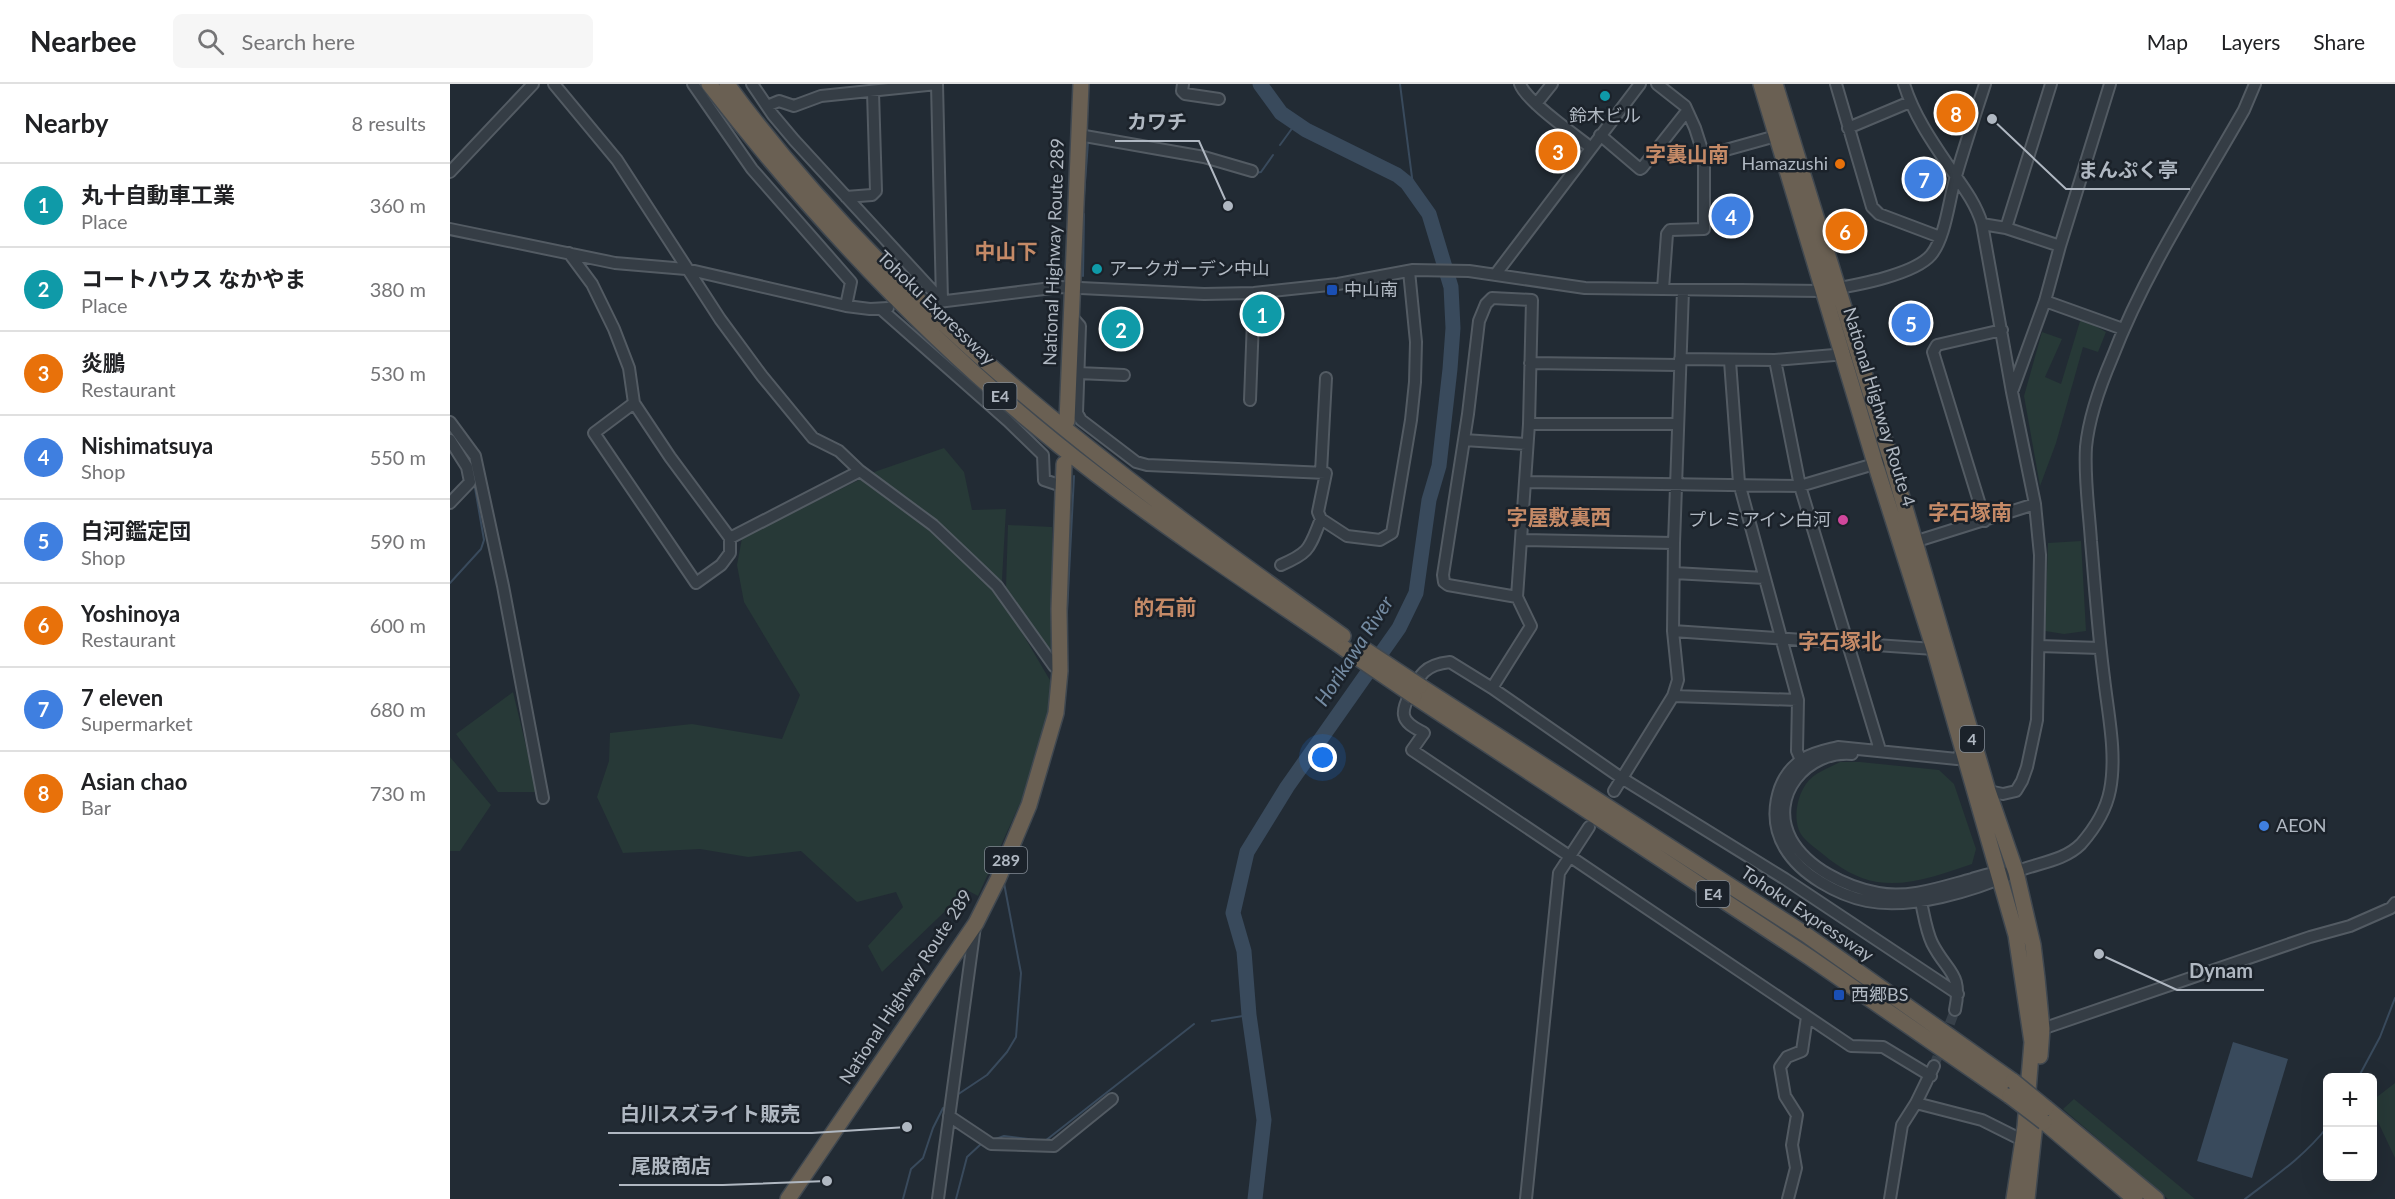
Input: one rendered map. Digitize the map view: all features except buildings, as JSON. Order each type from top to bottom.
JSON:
[{"type":"highway","name":"Tohoku Expressway","points":[[709,84],[767,159],[876,280],[985,384],[1122,494],[1417,691],[1805,934],[2012,1088],[2156,1199]]},
{"type":"highway","name":"Tohoku Expressway","points":[[727,84],[777,148],[856,238],[900,284],[994,370],[1113,468],[1348,645]]},
{"type":"highway","name":"National Highway Route 289","points":[[1067,421],[1081,84]]},
{"type":"highway","name":"National Highway Route 4","points":[[1761,84],[1776,136],[1830,289],[1858,353],[1988,791],[2016,872],[2033,945],[2042,1029],[2035,1132],[2027,1199]]},
{"type":"highway","name":"National Highway Route 4","points":[[1775,84],[1830,289],[1842,355],[1934,649],[2016,935],[2032,1042],[2014,1199]]},
{"type":"highway","name":"National Highway Route 289","points":[[788,1199],[976,923],[998,879],[1029,805],[1056,713],[1060,671],[1059,618],[1064,464]]},
{"type":"highway","name":"Tohoku Expressway","points":[[2045,1115],[2135,1199]]},
{"type":"street","points":[[450,172],[533,84]]},
{"type":"street","points":[[555,84],[616,160],[686,269],[762,376],[813,438],[839,452],[860,471],[933,525],[997,586],[1054,666],[1060,671]]},
{"type":"street","points":[[693,84],[752,169],[851,282],[846,306]]},
{"type":"street","points":[[752,84],[794,140],[940,301]]},
{"type":"street","points":[[767,106],[779,101],[798,105],[822,96],[937,84],[940,301]]},
{"type":"street","points":[[1183,84],[1182,91],[1185,93],[1219,99]]},
{"type":"street","points":[[1520,84],[1522,91],[1536,104],[1590,147]]},
{"type":"street","points":[[1536,104],[1552,84]]},
{"type":"street","points":[[1495,276],[1590,147],[1640,84]]},
{"type":"street","points":[[1657,84],[1685,106],[1704,156],[1704,229],[1670,230],[1667,234],[1663,289]]},
{"type":"street","points":[[1836,84],[1872,207],[1879,214],[1940,237]]},
{"type":"street","points":[[1904,84],[1910,102],[1929,137],[1977,207],[2035,504],[2040,555],[2037,720],[2022,781],[2016,790],[2003,794],[1988,791]]},
{"type":"street","points":[[940,301],[1072,288],[1254,294],[1338,284],[1411,270],[1470,271],[1585,288],[1683,290],[1830,289],[1884,278],[1915,266],[1931,254],[1940,237],[1956,176],[1985,84]]},
{"type":"street","points":[[2006,228],[2051,84]]},
{"type":"street","points":[[2012,392],[2045,301],[2110,84]]},
{"type":"street","points":[[1988,831],[1978,819],[1962,771],[1949,763],[1845,753],[1827,757],[1802,770],[1787,793],[1785,805],[1786,826],[1791,840],[1802,853],[1819,868],[1858,888],[1881,894],[1923,892],[2039,866],[2078,847],[2102,817],[2110,790],[2112,744],[2100,648],[2086,487],[2086,447],[2100,386],[2123,329],[2157,261],[2244,110],[2255,84]]},
{"type":"street","points":[[846,197],[872,195],[876,191],[873,92]]},
{"type":"street","points":[[1848,128],[1910,102]]},
{"type":"street","points":[[1600,135],[1640,169],[1687,111]]},
{"type":"street","points":[[1079,135],[1204,157],[1252,171]]},
{"type":"street","points":[[1704,156],[1776,136]]},
{"type":"street","points":[[1982,224],[2006,228],[2060,246]]},
{"type":"street","points":[[450,230],[615,262],[686,269],[846,306],[885,308],[1043,455],[1044,480],[1062,486]]},
{"type":"street","points":[[569,254],[592,284],[614,329],[629,368],[634,403],[730,538],[730,553],[722,565],[696,583],[594,433],[634,403]]},
{"type":"street","points":[[1072,317],[1080,326],[1077,413],[1081,420],[1136,462],[1147,465],[1326,473],[1318,512],[1321,519],[1347,536],[1380,540],[1392,534],[1411,420],[1416,342],[1411,270]]},
{"type":"street","points":[[1614,791],[1620,777],[1673,696],[1678,680],[1673,631],[1674,543],[1683,290]]},
{"type":"street","points":[[1250,400],[1254,294]]},
{"type":"street","points":[[1492,688],[1531,626],[1517,597],[1529,424],[1532,300],[1492,298],[1485,304],[1479,321],[1464,440],[1443,574],[1444,582],[1448,585],[1517,597]]},
{"type":"street","points":[[2045,301],[2123,329]]},
{"type":"street","points":[[1985,521],[1933,352],[1937,345],[2002,330]]},
{"type":"street","points":[[1530,363],[1775,360],[1858,353]]},
{"type":"street","points":[[1775,360],[1800,486],[1880,750]]},
{"type":"street","points":[[1730,361],[1739,483],[1798,700],[1797,751],[1801,760]]},
{"type":"street","points":[[1078,373],[1124,375]]},
{"type":"street","points":[[1321,472],[1326,378]]},
{"type":"street","points":[[450,422],[475,456],[503,586],[543,798]]},
{"type":"street","points":[[1529,424],[1678,424]]},
{"type":"street","points":[[450,440],[467,468],[470,482],[450,503]]},
{"type":"street","points":[[1464,440],[1527,444]]},
{"type":"street","points":[[1525,482],[1739,483],[1800,486],[1891,460]]},
{"type":"street","points":[[730,538],[860,471]]},
{"type":"street","points":[[1914,542],[2035,504]]},
{"type":"street","points":[[1281,565],[1301,556],[1309,548],[1321,519]]},
{"type":"street","points":[[1521,540],[1674,543]]},
{"type":"street","points":[[1674,573],[1765,578]]},
{"type":"street","points":[[1673,631],[1934,649]]},
{"type":"street","points":[[2039,646],[2100,648]]},
{"type":"street","points":[[1890,1199],[1902,1125],[1933,1071],[1883,1047],[1851,1046],[1412,750],[1424,733],[1410,724],[1404,716],[1405,703],[1424,672],[1442,663],[1450,662],[1492,688],[1620,777],[1785,879],[1958,994]]},
{"type":"street","points":[[1673,696],[1798,700]]},
{"type":"street","points":[[1962,751],[1956,759],[1838,747],[1801,760],[1784,780],[1778,794],[1775,810],[1779,838],[1794,861],[1816,879],[1851,897],[1870,902],[1921,902],[2000,875]]},
{"type":"street","points":[[1526,1199],[1559,873],[1589,827]]},
{"type":"street","points":[[1921,902],[1932,943],[1952,971],[1958,985],[1955,1010]]},
{"type":"street","points":[[2042,1029],[2350,926],[2394,907]]},
{"type":"street","points":[[938,1199],[976,923]]},
{"type":"street","points":[[1788,1199],[1796,1168],[1792,1145],[1797,1115],[1785,1096],[1780,1067],[1787,1057],[1802,1050],[1807,1017]]},
{"type":"street","points":[[949,1116],[992,1144],[1054,1146],[1112,1099]]},
{"type":"street","points":[[1916,1103],[1982,1120],[2022,1140]]},
{"type":"shaded area","points":[[2081,318],[2106,332],[2098,352],[2083,347],[2056,443],[2040,486],[2024,396],[2042,332],[2062,339],[2045,377],[2061,384]]},
{"type":"shaded area","points":[[944,448],[964,472],[972,510],[1006,509],[1001,597],[1051,682],[1047,722],[1026,790],[978,896],[967,890],[882,972],[868,946],[903,907],[896,892],[857,902],[801,851],[748,857],[700,849],[623,853],[597,797],[609,761],[610,733],[692,724],[782,739],[800,695],[744,602],[737,565],[742,538],[877,471]]},
{"type":"shaded area","points":[[1008,525],[1052,527],[1052,649],[1048,648],[1006,587]]},
{"type":"shaded area","points":[[2081,541],[2086,631],[2064,634],[2045,631],[2048,543]]},
{"type":"shaded area","points":[[513,692],[537,792],[498,792],[456,734]]},
{"type":"shaded area","points":[[450,757],[491,805],[460,851],[450,851]]},
{"type":"shaded area","points":[[1840,762],[1939,770],[1954,784],[1976,849],[1972,864],[1925,879],[1901,883],[1877,882],[1849,872],[1810,844],[1803,837],[1797,825],[1800,796],[1809,780]]},
{"type":"shaded area","points":[[2395,1083],[2395,1158],[2377,1120],[2377,1097]]},
{"type":"shaded area","points":[[2074,1099],[2195,1199],[2168,1199],[2063,1109]]},
{"type":"water","points":[[2233,1042],[2288,1059],[2252,1178],[2197,1161]]},
{"type":"waterway","name":"Horikawa River","points":[[1255,1199],[1264,1120],[1249,1015],[1244,951],[1233,913],[1247,852],[1287,787],[1399,628],[1416,593],[1429,500],[1439,466],[1453,328],[1451,287],[1429,214],[1407,183],[1397,175],[1306,130],[1281,113],[1260,84]]},
{"type":"waterway","points":[[1400,84],[1414,193]]},
{"type":"waterway","points":[[1280,145],[1296,123]]},
{"type":"waterway","points":[[1084,196],[1088,142],[1095,143]]},
{"type":"waterway","points":[[1256,173],[1261,172],[1273,155]]},
{"type":"waterway","points":[[1083,276],[1084,214]]},
{"type":"waterway","points":[[465,451],[471,465]]},
{"type":"waterway","points":[[1067,613],[1074,476]]},
{"type":"waterway","points":[[450,583],[481,549],[484,540],[474,482]]},
{"type":"waterway","points":[[1067,621],[1067,639]]},
{"type":"waterway","points":[[957,1095],[987,1075],[1007,1052],[1016,1037],[1021,973],[1004,883]]},
{"type":"waterway","points":[[2361,1073],[2380,1037],[2395,998]]},
{"type":"waterway","points":[[1212,1021],[1249,1015]]},
{"type":"waterway","points":[[993,1140],[1004,1136],[1045,1141],[1194,1024]]},
{"type":"waterway","points":[[903,1199],[911,1169],[923,1158],[933,1128],[943,1108]]},
{"type":"waterway","points":[[2245,1199],[2299,1156],[2327,1127]]},
{"type":"waterway","points":[[956,1199],[967,1157],[981,1144]]},
{"type":"tunnel","points":[[1934,1066],[1955,1010]]},
{"type":"place","name":"鈴木ビル","points":[[1605,96]]},
{"type":"place","name":"Asian chao","points":[[1956,113]]},
{"type":"place","name":"まんぷく亭","points":[[1992,119]]},
{"type":"place","name":"炎鵬","points":[[1558,151]]},
{"type":"place","name":"Hamazushi","points":[[1840,164]]},
{"type":"place","name":"7 eleven","points":[[1924,179]]},
{"type":"place","name":"カワチ","points":[[1228,206]]},
{"type":"place","name":"Nishimatsuya","points":[[1731,216]]},
{"type":"place","name":"Yoshinoya","points":[[1845,231]]},
{"type":"place","name":"アークガーデン中山","points":[[1097,269]]},
{"type":"place","name":"中山南","points":[[1332,290]]},
{"type":"place","name":"丸十自動車工業","points":[[1262,314]]},
{"type":"place","name":"白河鑑定団","points":[[1911,323]]},
{"type":"place","name":"コートハウス なかやま","points":[[1121,329]]},
{"type":"place","name":"プレミアイン白河","points":[[1843,520]]},
{"type":"place","name":"AEON","points":[[2264,826]]},
{"type":"place","name":"Dynam","points":[[2099,954]]},
{"type":"place","name":"西郷BS","points":[[1839,995]]},
{"type":"place","name":"白川スズライト販売","points":[[907,1127]]},
{"type":"place","name":"尾股商店","points":[[827,1181]]},
{"type":"district","name":"字裏山南","points":[[1687,155]]},
{"type":"district","name":"中山下","points":[[1006,252]]},
{"type":"district","name":"字石塚南","points":[[1970,513]]},
{"type":"district","name":"字屋敷裏西","points":[[1559,518]]},
{"type":"district","name":"的石前","points":[[1165,608]]},
{"type":"district","name":"字石塚北","points":[[1840,642]]}]
